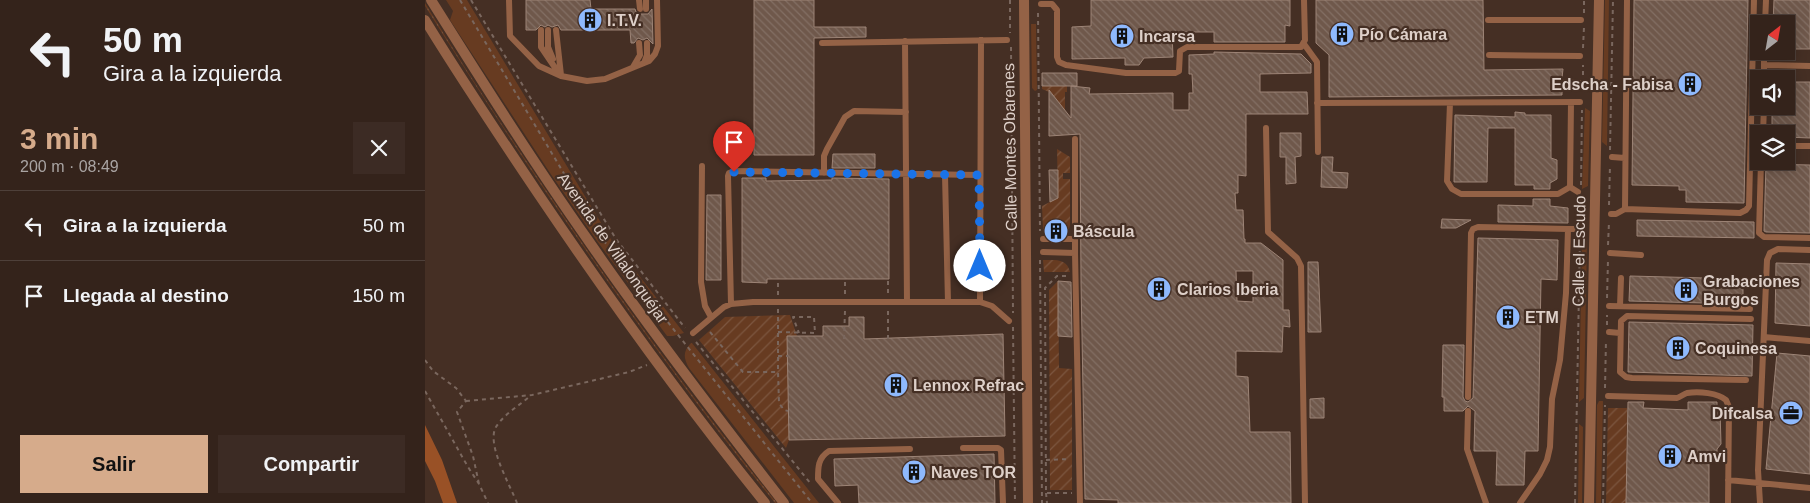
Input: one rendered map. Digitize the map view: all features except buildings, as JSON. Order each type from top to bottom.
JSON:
[{"type":"street","name":"Avenida de Villalonquéjar","points":[[431,0],[532,158],[587,239],[659,340],[785,503]]},
{"type":"street","name":"Calle Montes Obarenes","points":[[1024,0],[1028,503]]},
{"type":"street","name":"Calle el Escudo","points":[[1589,503],[1599,0]]},
{"type":"street","name":"Avenida de Villalonquéjar","points":[[425,20],[585,263],[656,361],[765,503]]},
{"type":"lane","points":[[509,0],[510,36],[539,66],[561,76],[587,81],[605,79],[649,61],[658,46],[657,0]]},
{"type":"lane","points":[[639,0],[643,9],[646,0]]},
{"type":"lane","points":[[1304,0],[1304,44],[1317,62],[1318,152]]},
{"type":"lane","points":[[1625,209],[1627,0]]},
{"type":"lane","points":[[1611,214],[1616,214],[1625,209],[1740,212],[1746,210],[1749,206],[1754,0]]},
{"type":"lane","points":[[1765,0],[1765,15]]},
{"type":"lane","points":[[1045,3],[1052,4],[1057,10],[1057,57],[1059,62],[1066,65],[1126,73],[1175,73],[1180,68],[1180,51],[1187,47],[1301,47],[1304,44]]},
{"type":"lane","points":[[1488,20],[1581,20]]},
{"type":"lane","points":[[544,30],[548,47],[561,76]]},
{"type":"lane","points":[[556,30],[561,76]]},
{"type":"lane","points":[[980,302],[981,40]]},
{"type":"lane","points":[[822,43],[1007,40]]},
{"type":"lane","points":[[905,42],[907,302]]},
{"type":"lane","points":[[633,67],[639,55],[639,43]]},
{"type":"lane","points":[[644,63],[647,55],[647,44]]},
{"type":"lane","points":[[1489,55],[1582,56]]},
{"type":"lane","points":[[1764,60],[1764,70]]},
{"type":"lane","points":[[1764,65],[1810,66]]},
{"type":"lane","points":[[1565,82],[1581,81]]},
{"type":"lane","points":[[1570,187],[1571,102]]},
{"type":"lane","points":[[1317,103],[1581,102]]},
{"type":"lane","points":[[1450,103],[1447,180],[1456,192],[1461,194],[1558,194],[1570,187]]},
{"type":"lane","points":[[825,173],[824,156],[845,117],[853,111],[906,112]]},
{"type":"lane","points":[[1266,128],[1268,232],[1297,258],[1301,266],[1305,503]]},
{"type":"lane","points":[[1075,139],[1075,276],[1080,503]]},
{"type":"lane","points":[[1795,146],[1810,146]]},
{"type":"lane","points":[[1612,157],[1625,158]]},
{"type":"lane","points":[[702,166],[701,282],[705,306],[711,317]]},
{"type":"lane","points":[[1761,170],[1761,235],[1764,237],[1810,238]]},
{"type":"lane","points":[[731,304],[729,173],[979,175]]},
{"type":"lane","points":[[945,175],[948,302]]},
{"type":"lane","points":[[1570,187],[1578,192]]},
{"type":"lane","points":[[1469,397],[1471,233],[1473,229],[1478,227],[1577,229]]},
{"type":"lane","points":[[1520,503],[1540,474],[1547,460],[1550,447],[1552,399],[1560,360],[1566,293],[1568,229]]},
{"type":"lane","points":[[1042,239],[1075,240]]},
{"type":"lane","points":[[1760,503],[1758,470],[1767,260],[1770,253],[1778,249],[1810,250]]},
{"type":"lane","points":[[1042,252],[1075,253]]},
{"type":"lane","points":[[1611,253],[1641,255]]},
{"type":"lane","points":[[1620,306],[1621,278]]},
{"type":"lane","points":[[693,332],[724,307],[731,304],[778,302],[980,302],[992,306],[1012,321]]},
{"type":"lane","points":[[1609,306],[1750,309]]},
{"type":"lane","points":[[1746,380],[1626,377],[1620,372],[1620,333],[1621,321],[1627,316],[1751,319]]},
{"type":"lane","points":[[1609,332],[1620,333]]},
{"type":"lane","points":[[1763,337],[1810,341]]},
{"type":"lane","points":[[1608,396],[1677,398],[1691,393],[1722,396],[1729,407],[1728,503]]},
{"type":"lane","points":[[1468,411],[1467,449],[1486,503]]},
{"type":"lane","points":[[963,448],[998,448],[1001,450],[1006,459],[1003,503]]},
{"type":"lane","points":[[838,503],[818,479],[819,460],[824,454],[829,451],[910,449]]},
{"type":"lane","points":[[1728,480],[1810,488]]},
{"type":"path","points":[[459,0],[608,247],[812,503]]},
{"type":"path","points":[[471,0],[616,239],[685,328]]},
{"type":"path","points":[[1010,0],[1015,503]]},
{"type":"path","points":[[1582,56],[1584,0]]},
{"type":"path","points":[[1038,13],[1042,239]]},
{"type":"path","points":[[1581,81],[1583,65]]},
{"type":"path","points":[[1575,503],[1581,102]]},
{"type":"path","points":[[1042,252],[1042,503]]},
{"type":"path","points":[[1047,503],[1045,288],[1057,276],[1075,276]]},
{"type":"path","points":[[778,281],[779,403],[784,410],[788,411]]},
{"type":"path","points":[[778,332],[799,333],[815,333],[814,317],[793,317],[799,333]]},
{"type":"path","points":[[710,332],[743,372],[778,372]]},
{"type":"path","points":[[697,342],[813,488]]},
{"type":"path","points":[[778,356],[788,356]]},
{"type":"path","points":[[425,360],[433,371],[456,388],[467,401]]},
{"type":"path","points":[[479,484],[473,456],[457,412],[467,401],[532,395],[629,372],[656,361]]},
{"type":"path","points":[[425,391],[488,503]]},
{"type":"path","points":[[517,503],[497,458],[493,442],[495,429],[504,417],[532,395]]},
{"type":"path","points":[[1046,460],[1070,460],[1070,457]]},
{"type":"path","points":[[1047,493],[1080,493]]},
{"type":"shaded area","points":[[446,0],[467,0],[612,241],[684,333],[667,336],[597,241],[450,20],[453,11]]},
{"type":"shaded area","points":[[1605,0],[1609,0],[1607,146],[1602,142]]},
{"type":"shaded area","points":[[425,3],[511,138],[616,291],[668,363],[777,503],[775,503],[681,383],[636,322],[507,134],[425,6]]},
{"type":"shaded area","points":[[1031,24],[1036,24],[1037,90],[1035,91],[1032,88]]},
{"type":"shaded area","points":[[1042,86],[1067,86],[1067,92],[1065,92],[1065,135],[1057,135],[1055,98],[1049,92],[1042,89]]},
{"type":"shaded area","points":[[1585,108],[1590,111],[1588,186],[1582,189]]},
{"type":"shaded area","points":[[1057,149],[1070,157],[1070,173],[1063,173],[1063,179],[1070,179],[1070,225],[1069,229],[1043,229],[1042,206],[1058,198]]},
{"type":"shaded area","points":[[1582,238],[1587,241],[1584,398],[1579,402]]},
{"type":"shaded area","points":[[1043,260],[1063,262],[1070,272],[1044,272]]},
{"type":"shaded area","points":[[1058,281],[1059,368],[1072,369],[1072,490],[1050,490],[1049,290]]},
{"type":"shaded area","points":[[790,315],[797,336],[787,337],[789,440],[786,448],[699,340],[725,317]]},
{"type":"shaded area","points":[[691,343],[819,503],[794,503],[689,368],[685,355],[686,349]]},
{"type":"shaded area","points":[[1599,401],[1603,401],[1601,503],[1596,503],[1597,405]]},
{"type":"shaded area","points":[[1608,408],[1627,408],[1626,503],[1606,503]]},
{"type":"shaded area","points":[[1579,424],[1583,427],[1582,503],[1578,503]]},
{"type":"shaded area","points":[[425,425],[442,460],[457,503],[443,503],[425,461]]},
{"type":"place","name":"I.T.V.","points":[[590,20]]},
{"type":"place","name":"Pío Cámara","points":[[1342,34]]},
{"type":"place","name":"Incarsa","points":[[1122,36]]},
{"type":"place","name":"Edscha - Fabisa","points":[[1690,84]]},
{"type":"place","name":"Báscula","points":[[1056,231]]},
{"type":"place","name":"Clarios Iberia","points":[[1159,289]]},
{"type":"place","name":"Grabaciones Burgos","points":[[1686,290]]},
{"type":"place","name":"ETM","points":[[1508,317]]},
{"type":"place","name":"Coquinesa","points":[[1678,348]]},
{"type":"place","name":"Lennox Refrac","points":[[896,385]]},
{"type":"place","name":"Difcalsa","points":[[1791,413]]},
{"type":"place","name":"Amvi","points":[[1670,456]]},
{"type":"place","name":"Naves TOR","points":[[914,472]]},
{"type":"route","points":[[734,172],[979,175],[980,266]]}]
